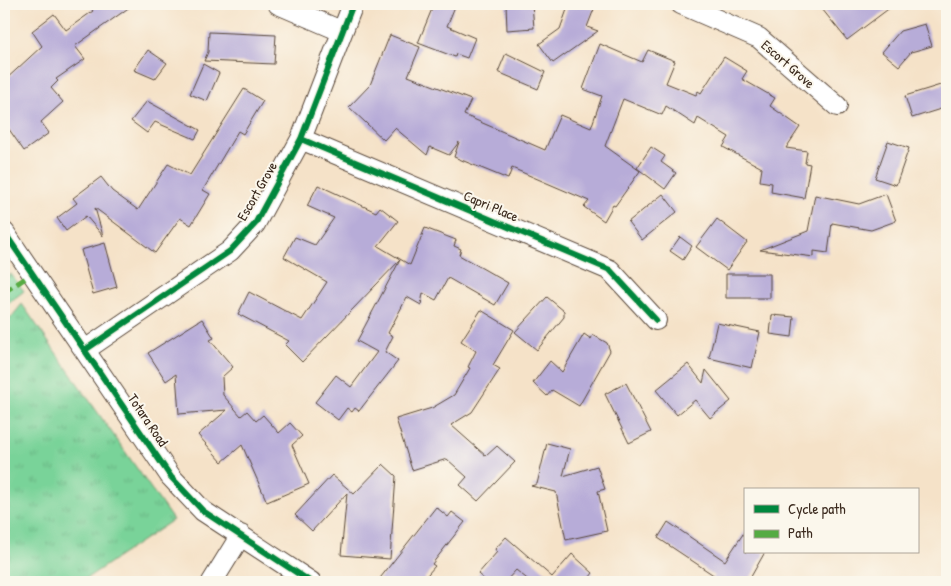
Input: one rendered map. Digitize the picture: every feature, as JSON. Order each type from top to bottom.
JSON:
[{"type":"street","points":[[278,4],[341,31]]},
{"type":"street","name":"Escort Grove","points":[[85,350],[230,251],[255,224],[301,139],[352,4]]},
{"type":"street","name":"Escort Grove","points":[[681,4],[759,38],[837,106]]},
{"type":"street","name":"Capri Place","points":[[301,139],[610,270],[656,320]]},
{"type":"street","name":"Totara Road","points":[[4,232],[171,477],[202,511],[311,582]]},
{"type":"street","points":[[212,582],[241,535]]},
{"type":"green space","points":[[11,274],[24,291],[4,307],[4,279]]},
{"type":"green space","points":[[22,304],[173,520],[81,582],[4,582],[4,326]]},
{"type":"building","points":[[88,4],[134,4],[75,46],[85,59],[56,79],[58,81],[51,88],[63,102],[41,122],[49,133],[24,151],[4,122],[4,81],[42,46],[32,31],[54,14],[66,30],[93,11]]},
{"type":"building","points":[[434,4],[456,4],[447,26],[475,38],[467,58],[456,54],[455,57],[418,43]]},
{"type":"building","points":[[506,4],[532,4],[534,28],[507,30]]},
{"type":"building","points":[[569,4],[580,4],[594,9],[587,27],[598,31],[553,63],[539,44],[560,29]]},
{"type":"building","points":[[818,4],[895,4],[847,40]]},
{"type":"building","points":[[925,24],[932,46],[911,52],[899,66],[882,52],[900,31]]},
{"type":"building","points":[[209,32],[276,35],[274,64],[204,61],[208,52]]},
{"type":"building","points":[[390,35],[420,47],[408,76],[471,100],[464,115],[545,150],[560,115],[591,128],[602,96],[583,89],[600,44],[642,62],[648,50],[675,61],[666,83],[696,95],[698,91],[701,93],[724,57],[747,71],[742,79],[775,98],[770,106],[800,127],[786,148],[807,151],[805,163],[810,164],[804,198],[771,192],[772,183],[760,181],[762,168],[723,147],[729,137],[698,118],[695,125],[666,106],[662,115],[623,99],[605,146],[640,171],[615,206],[613,205],[604,221],[584,207],[589,201],[512,168],[508,179],[454,157],[459,142],[449,155],[430,147],[427,155],[395,128],[384,140],[349,107],[370,85]]},
{"type":"building","points":[[148,50],[167,63],[155,79],[134,70]]},
{"type":"building","points":[[506,53],[545,72],[538,89],[498,72]]},
{"type":"building","points":[[203,64],[219,73],[207,101],[190,94]]},
{"type":"building","points":[[947,83],[947,107],[912,118],[905,96]]},
{"type":"building","points":[[244,89],[263,101],[243,134],[238,131],[203,190],[210,194],[191,225],[180,218],[155,253],[95,208],[103,236],[86,216],[66,231],[57,218],[77,203],[73,198],[101,177],[112,191],[138,210],[168,164],[190,175]]},
{"type":"building","points":[[147,101],[200,130],[195,139],[155,122],[147,133],[131,121]]},
{"type":"building","points":[[888,141],[909,148],[896,185],[875,178]]},
{"type":"building","points":[[651,147],[665,156],[661,162],[676,173],[665,189],[637,168]]},
{"type":"building","points":[[318,185],[376,212],[380,207],[398,221],[378,246],[410,265],[425,228],[456,240],[454,246],[461,249],[459,255],[508,283],[495,305],[448,278],[436,300],[423,293],[421,305],[407,297],[388,333],[393,336],[385,352],[398,361],[359,411],[355,408],[352,412],[347,408],[338,420],[315,402],[336,375],[351,387],[377,352],[357,341],[400,260],[302,362],[285,345],[289,341],[238,314],[249,292],[302,320],[327,282],[284,257],[295,237],[315,245],[334,218],[307,206]]},
{"type":"building","points":[[663,194],[677,212],[642,240],[628,222]]},
{"type":"building","points":[[886,194],[896,221],[871,230],[832,223],[828,253],[814,251],[814,257],[760,250],[808,231],[815,195],[859,204]]},
{"type":"building","points":[[717,219],[747,242],[727,270],[696,247]]},
{"type":"building","points":[[680,237],[692,246],[683,260],[670,251]]},
{"type":"building","points":[[105,243],[117,287],[93,294],[81,250]]},
{"type":"building","points":[[726,274],[770,274],[770,298],[726,298]]},
{"type":"building","points":[[547,297],[564,311],[564,317],[537,350],[515,332]]},
{"type":"building","points":[[481,310],[514,330],[493,365],[500,369],[472,412],[451,425],[486,456],[497,446],[515,462],[478,501],[460,485],[467,477],[447,459],[412,470],[396,419],[432,408],[454,395],[470,368],[468,367],[476,351],[461,341]]},
{"type":"building","points":[[772,315],[794,317],[792,337],[770,334]]},
{"type":"building","points":[[202,319],[214,338],[210,340],[233,367],[222,377],[223,395],[241,416],[247,411],[256,421],[263,415],[279,433],[290,423],[302,436],[292,445],[309,484],[267,502],[242,445],[222,462],[198,435],[227,410],[179,414],[176,374],[166,381],[148,353]]},
{"type":"building","points":[[717,323],[760,332],[752,368],[709,358]]},
{"type":"building","points":[[584,334],[591,339],[593,335],[607,343],[610,351],[579,406],[552,390],[547,396],[533,383],[550,361],[562,372]]},
{"type":"building","points":[[688,364],[703,383],[706,370],[731,401],[710,418],[695,400],[677,415],[656,390]]},
{"type":"building","points":[[626,383],[651,432],[629,443],[605,394]]},
{"type":"building","points":[[547,443],[570,449],[563,476],[597,466],[605,489],[598,491],[607,531],[566,540],[556,492],[531,486],[537,484]]},
{"type":"building","points":[[383,464],[396,476],[390,559],[341,555],[347,493],[312,531],[295,515],[332,475],[354,494]]},
{"type":"building","points":[[436,507],[448,517],[452,512],[465,522],[432,564],[435,566],[421,582],[377,582]]},
{"type":"building","points":[[668,522],[725,561],[744,532],[744,554],[764,554],[748,582],[711,582],[715,576],[658,538]]},
{"type":"building","points":[[506,537],[552,577],[572,554],[593,573],[586,582],[531,582],[516,570],[505,582],[487,582],[478,574],[497,552],[495,549]]},
{"type":"marked path","points":[[4,292],[32,274]]},
{"type":"cycle path","points":[[85,350],[230,251],[255,224],[301,139],[353,4]]},
{"type":"cycle path","points":[[301,139],[610,270],[656,320]]},
{"type":"cycle path","points":[[4,232],[171,477],[203,511],[311,582]]}]
